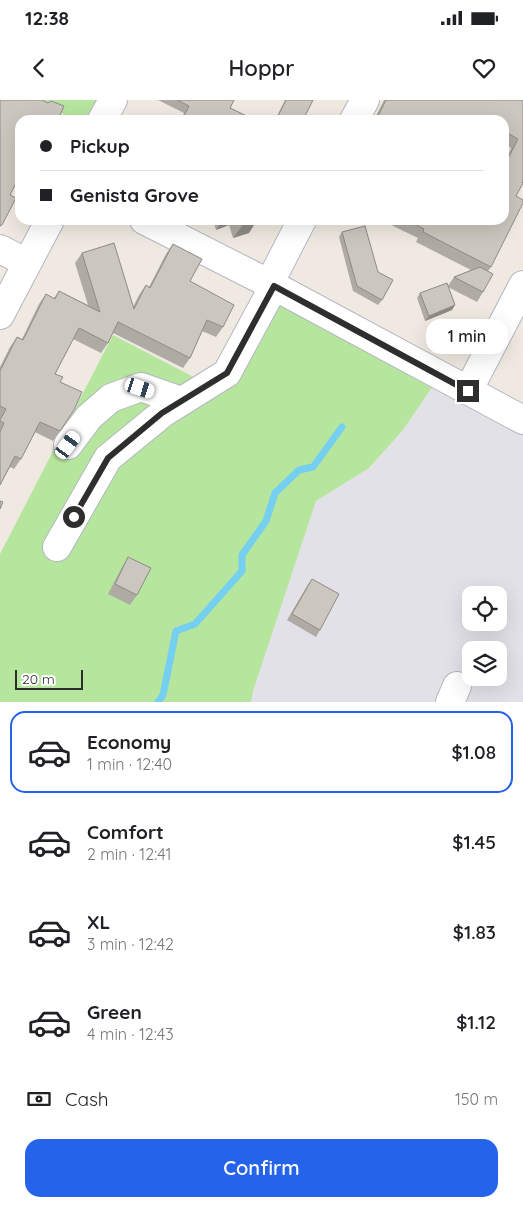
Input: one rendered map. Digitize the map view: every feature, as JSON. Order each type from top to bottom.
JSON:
[{"type":"street","points":[[357,115],[365,100]]},
{"type":"street","points":[[0,315],[17,266],[46,225]]},
{"type":"street","points":[[154,225],[271,285],[523,420]]},
{"type":"street","points":[[57,547],[108,458],[162,413],[227,373],[300,225]]},
{"type":"street","points":[[0,249],[17,266]]},
{"type":"street","points":[[468,391],[523,285]]},
{"type":"street","points":[[68,445],[89,417],[111,398],[140,388],[181,401]]},
{"type":"shaded area","points":[[439,377],[523,422],[523,702],[251,702],[316,501],[369,468],[403,430]]},
{"type":"green space","points":[[35,100],[114,100],[106,115],[64,115]]},
{"type":"green space","points":[[273,287],[439,377],[403,430],[369,468],[316,501],[251,702],[0,702],[0,554],[113,335],[205,383]]},
{"type":"building","points":[[0,100],[42,100],[64,106],[60,115],[15,115],[15,185],[10,195],[15,198],[15,200],[0,226]]},
{"type":"building","points":[[177,100],[234,100],[230,108],[245,115],[184,115],[189,106]]},
{"type":"building","points":[[286,100],[313,100],[306,115],[278,115]]},
{"type":"building","points":[[386,100],[523,100],[523,183],[516,196],[523,200],[523,203],[491,267],[423,232],[424,229],[416,225],[509,225],[509,156],[518,139],[509,134],[509,115],[378,115]]},
{"type":"building","points":[[365,226],[378,272],[393,280],[382,300],[357,286],[342,232]]},
{"type":"building","points":[[114,243],[134,309],[146,285],[150,288],[173,244],[202,259],[190,281],[234,305],[223,327],[207,320],[190,358],[118,322],[108,343],[79,328],[55,374],[63,377],[60,382],[82,392],[74,410],[60,431],[40,422],[21,459],[15,456],[0,485],[0,432],[4,423],[0,420],[6,409],[0,406],[0,371],[17,337],[23,340],[46,294],[55,299],[59,291],[100,312],[82,253]]},
{"type":"building","points":[[480,267],[493,274],[483,292],[454,277]]},
{"type":"building","points":[[447,283],[455,305],[429,316],[420,293]]},
{"type":"building","points":[[128,557],[151,568],[137,595],[115,584]]},
{"type":"building","points":[[312,579],[339,594],[320,630],[292,614]]},
{"type":"waterway","points":[[158,702],[163,695],[176,631],[195,624],[242,571],[242,555],[266,521],[275,493],[299,470],[313,467],[342,427]]},
{"type":"route","points":[[74,517],[108,458],[162,413],[227,373],[274,286],[468,391]]}]
